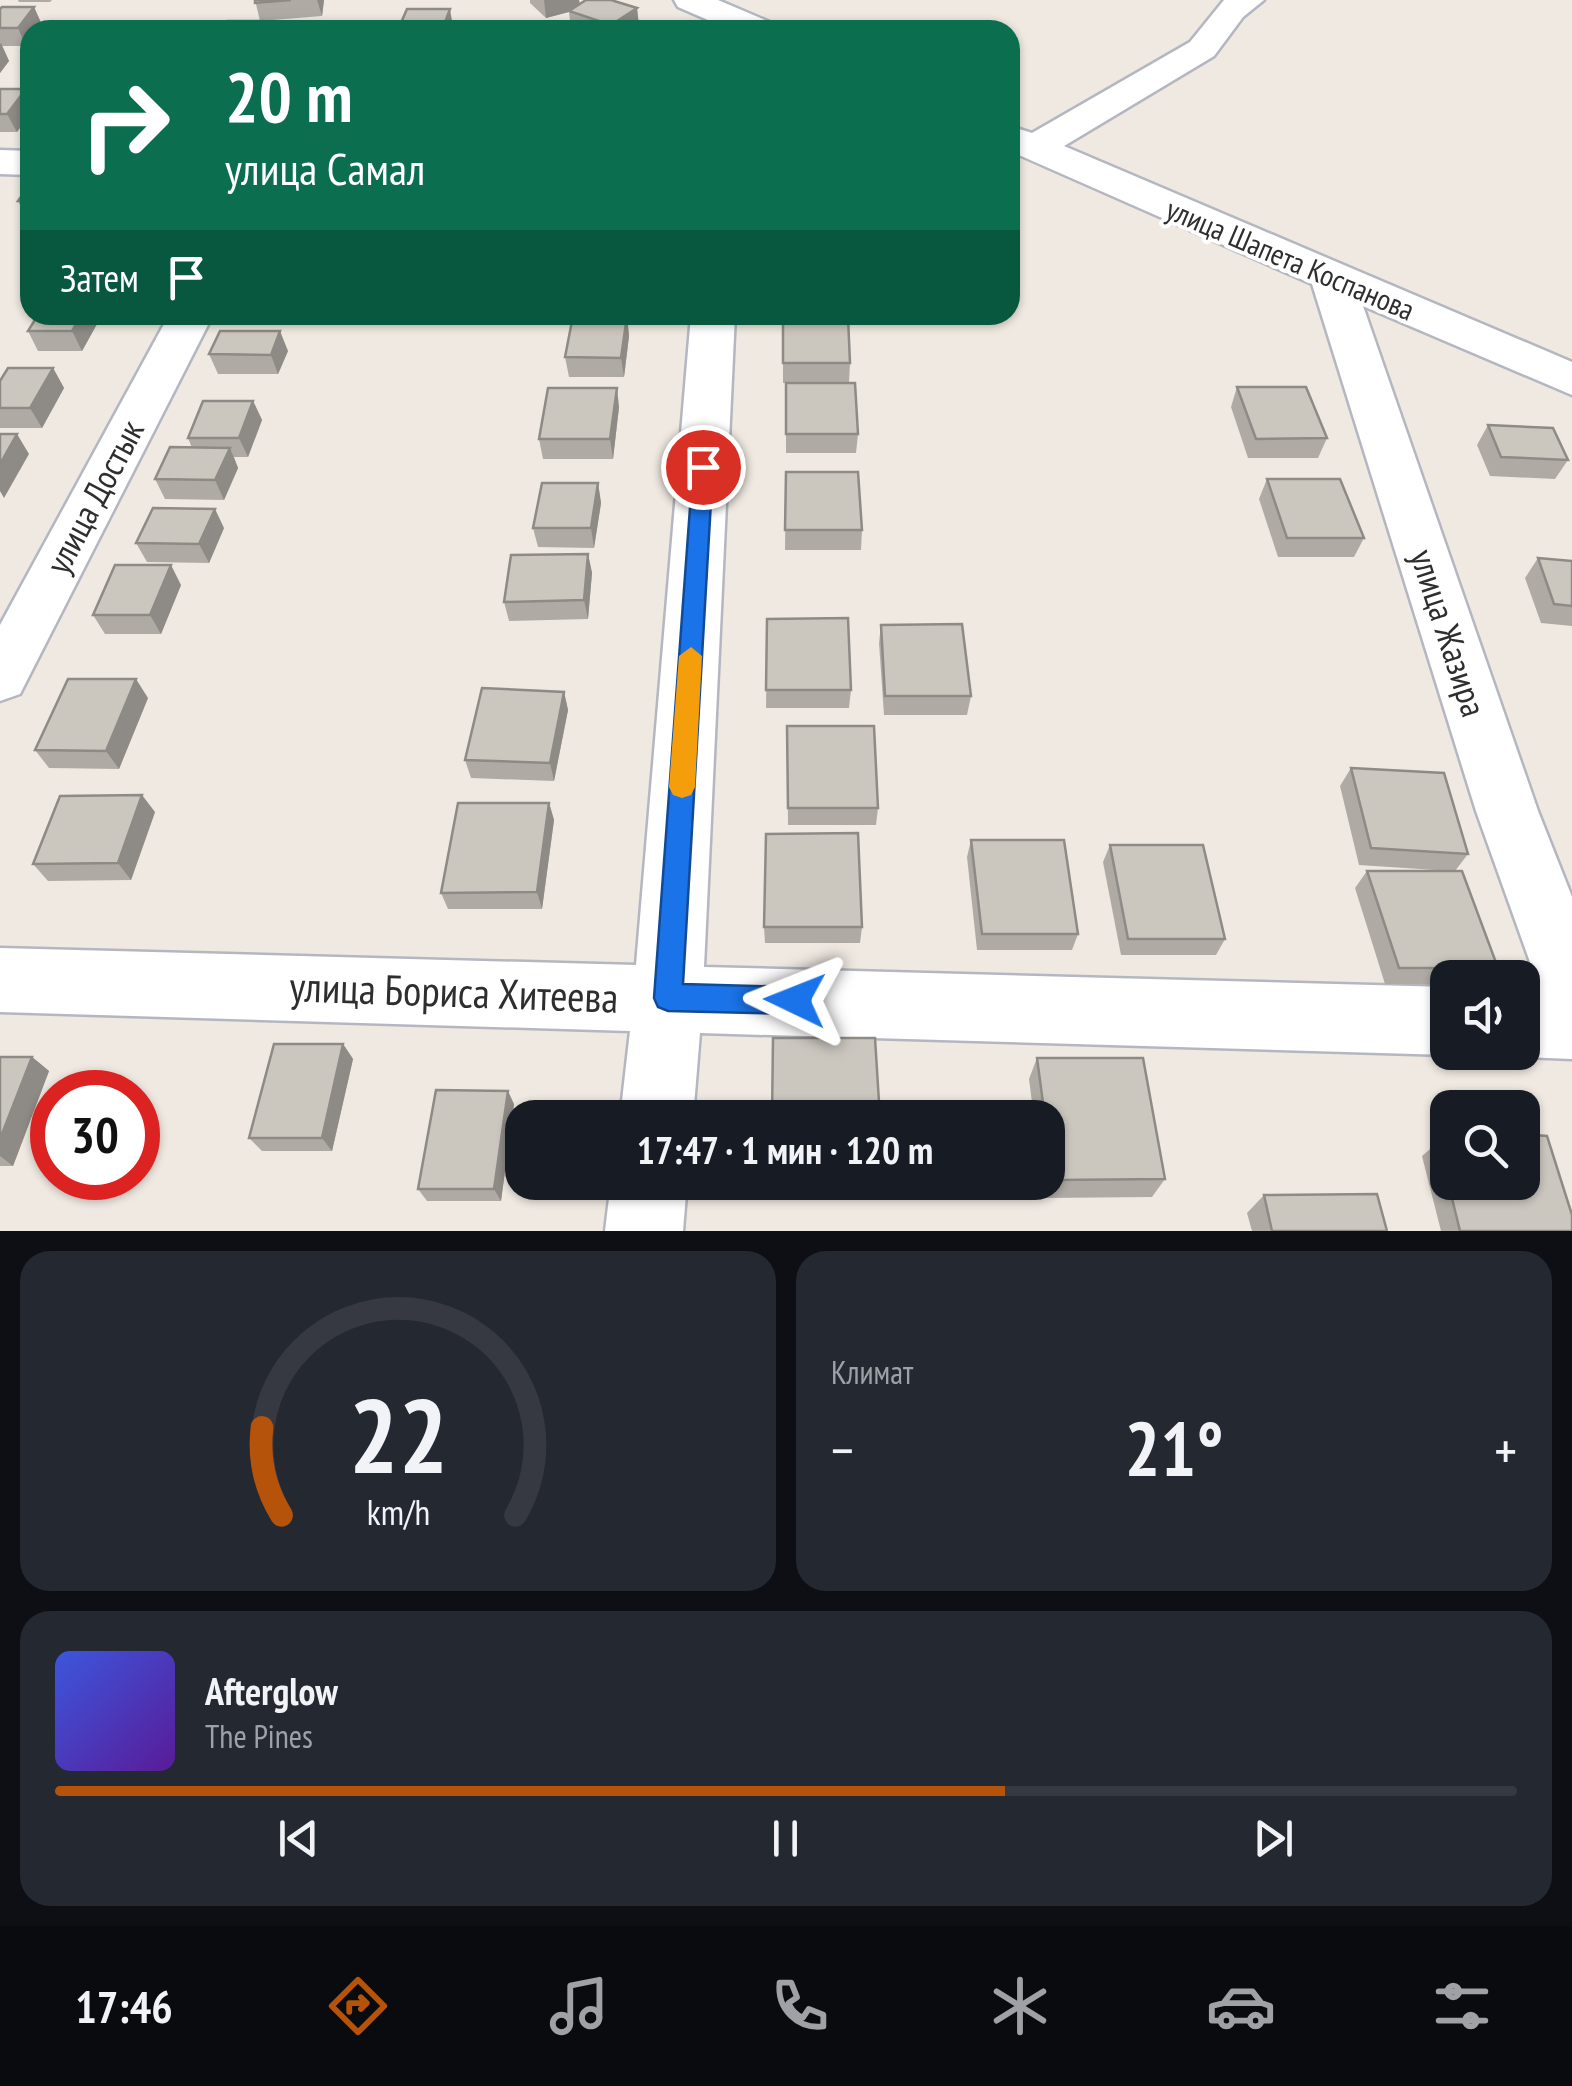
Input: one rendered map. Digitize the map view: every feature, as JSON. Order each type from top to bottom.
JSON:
[{"type":"street","points":[[690,0],[731,20]]},
{"type":"street","points":[[1021,142],[1075,126],[1202,49],[1231,10],[1248,0]]},
{"type":"street","name":"улица Шапета Коспанова","points":[[1021,142],[1572,380]]},
{"type":"street","name":"улица Жазира","points":[[1332,279],[1507,812],[1572,984]]},
{"type":"street","name":"улица Достык","points":[[0,678],[185,325]]},
{"type":"street","points":[[658,1100],[668,998],[712,325]]},
{"type":"street","name":"улица Бориса Хитеева","points":[[0,980],[1430,1020]]},
{"type":"street","points":[[1540,1024],[1572,1025]]},
{"type":"street","points":[[644,1231],[647,1200]]},
{"type":"building","points":[[586,0],[611,0],[637,8],[619,20],[596,20],[569,11]]},
{"type":"building","points":[[34,7],[20,20],[18,28],[0,28],[0,9]]},
{"type":"building","points":[[407,9],[450,9],[446,20],[402,20]]},
{"type":"building","points":[[0,89],[20,89],[20,97],[7,114],[0,114]]},
{"type":"building","points":[[32,325],[75,325],[72,331],[28,331]]},
{"type":"building","points":[[571,325],[626,325],[621,358],[565,357]]},
{"type":"building","points":[[783,325],[848,325],[850,363],[783,363]]},
{"type":"building","points":[[220,331],[280,331],[271,355],[209,354]]},
{"type":"building","points":[[8,368],[53,368],[30,408],[0,408],[0,381]]},
{"type":"building","points":[[786,383],[855,383],[858,434],[786,434]]},
{"type":"building","points":[[1237,387],[1306,387],[1327,438],[1256,439]]},
{"type":"building","points":[[548,388],[617,388],[610,439],[539,439]]},
{"type":"building","points":[[203,401],[253,401],[239,438],[188,438]]},
{"type":"building","points":[[1488,425],[1553,428],[1568,460],[1501,457]]},
{"type":"building","points":[[0,434],[17,434],[0,464]]},
{"type":"building","points":[[170,447],[230,448],[215,480],[155,479]]},
{"type":"building","points":[[786,472],[858,472],[862,530],[785,530]]},
{"type":"building","points":[[1267,479],[1340,479],[1364,538],[1287,538]]},
{"type":"building","points":[[542,483],[598,483],[591,528],[533,528]]},
{"type":"building","points":[[153,508],[215,509],[199,544],[136,543]]},
{"type":"building","points":[[588,554],[584,600],[504,602],[511,555]]},
{"type":"building","points":[[1538,558],[1572,561],[1572,606],[1554,604]]},
{"type":"building","points":[[115,565],[171,565],[150,615],[93,615]]},
{"type":"building","points":[[848,618],[851,690],[766,690],[767,619]]},
{"type":"building","points":[[962,624],[971,696],[885,696],[881,625]]},
{"type":"building","points":[[68,679],[136,679],[106,751],[35,750]]},
{"type":"building","points":[[482,688],[564,692],[550,763],[465,760]]},
{"type":"building","points":[[787,726],[874,726],[878,808],[788,808]]},
{"type":"building","points":[[1351,768],[1444,773],[1468,854],[1371,848]]},
{"type":"building","points":[[142,795],[118,863],[33,864],[60,796]]},
{"type":"building","points":[[458,803],[549,803],[537,892],[441,893]]},
{"type":"building","points":[[858,833],[862,927],[764,927],[766,834]]},
{"type":"building","points":[[971,840],[1064,840],[1078,934],[982,934]]},
{"type":"building","points":[[1110,845],[1203,845],[1225,939],[1128,939]]},
{"type":"building","points":[[1367,871],[1462,871],[1495,960],[1430,960],[1430,968],[1399,968]]},
{"type":"building","points":[[773,1038],[875,1038],[879,1100],[772,1100]]},
{"type":"building","points":[[274,1044],[343,1044],[322,1138],[249,1138]]},
{"type":"building","points":[[0,1057],[32,1057],[0,1139]]},
{"type":"building","points":[[1037,1058],[1143,1058],[1165,1179],[1065,1180],[1065,1100],[1043,1100]]},
{"type":"building","points":[[436,1090],[508,1091],[494,1189],[418,1189]]},
{"type":"building","points":[[1540,1135],[1547,1136],[1572,1215],[1572,1231],[1460,1231],[1452,1200],[1540,1200]]},
{"type":"building","points":[[1377,1194],[1387,1231],[1272,1231],[1264,1195]]},
{"type":"slow traffic","points":[[682,787],[691,656]]},
{"type":"route","points":[[703,467],[668,998],[795,1000]]}]
